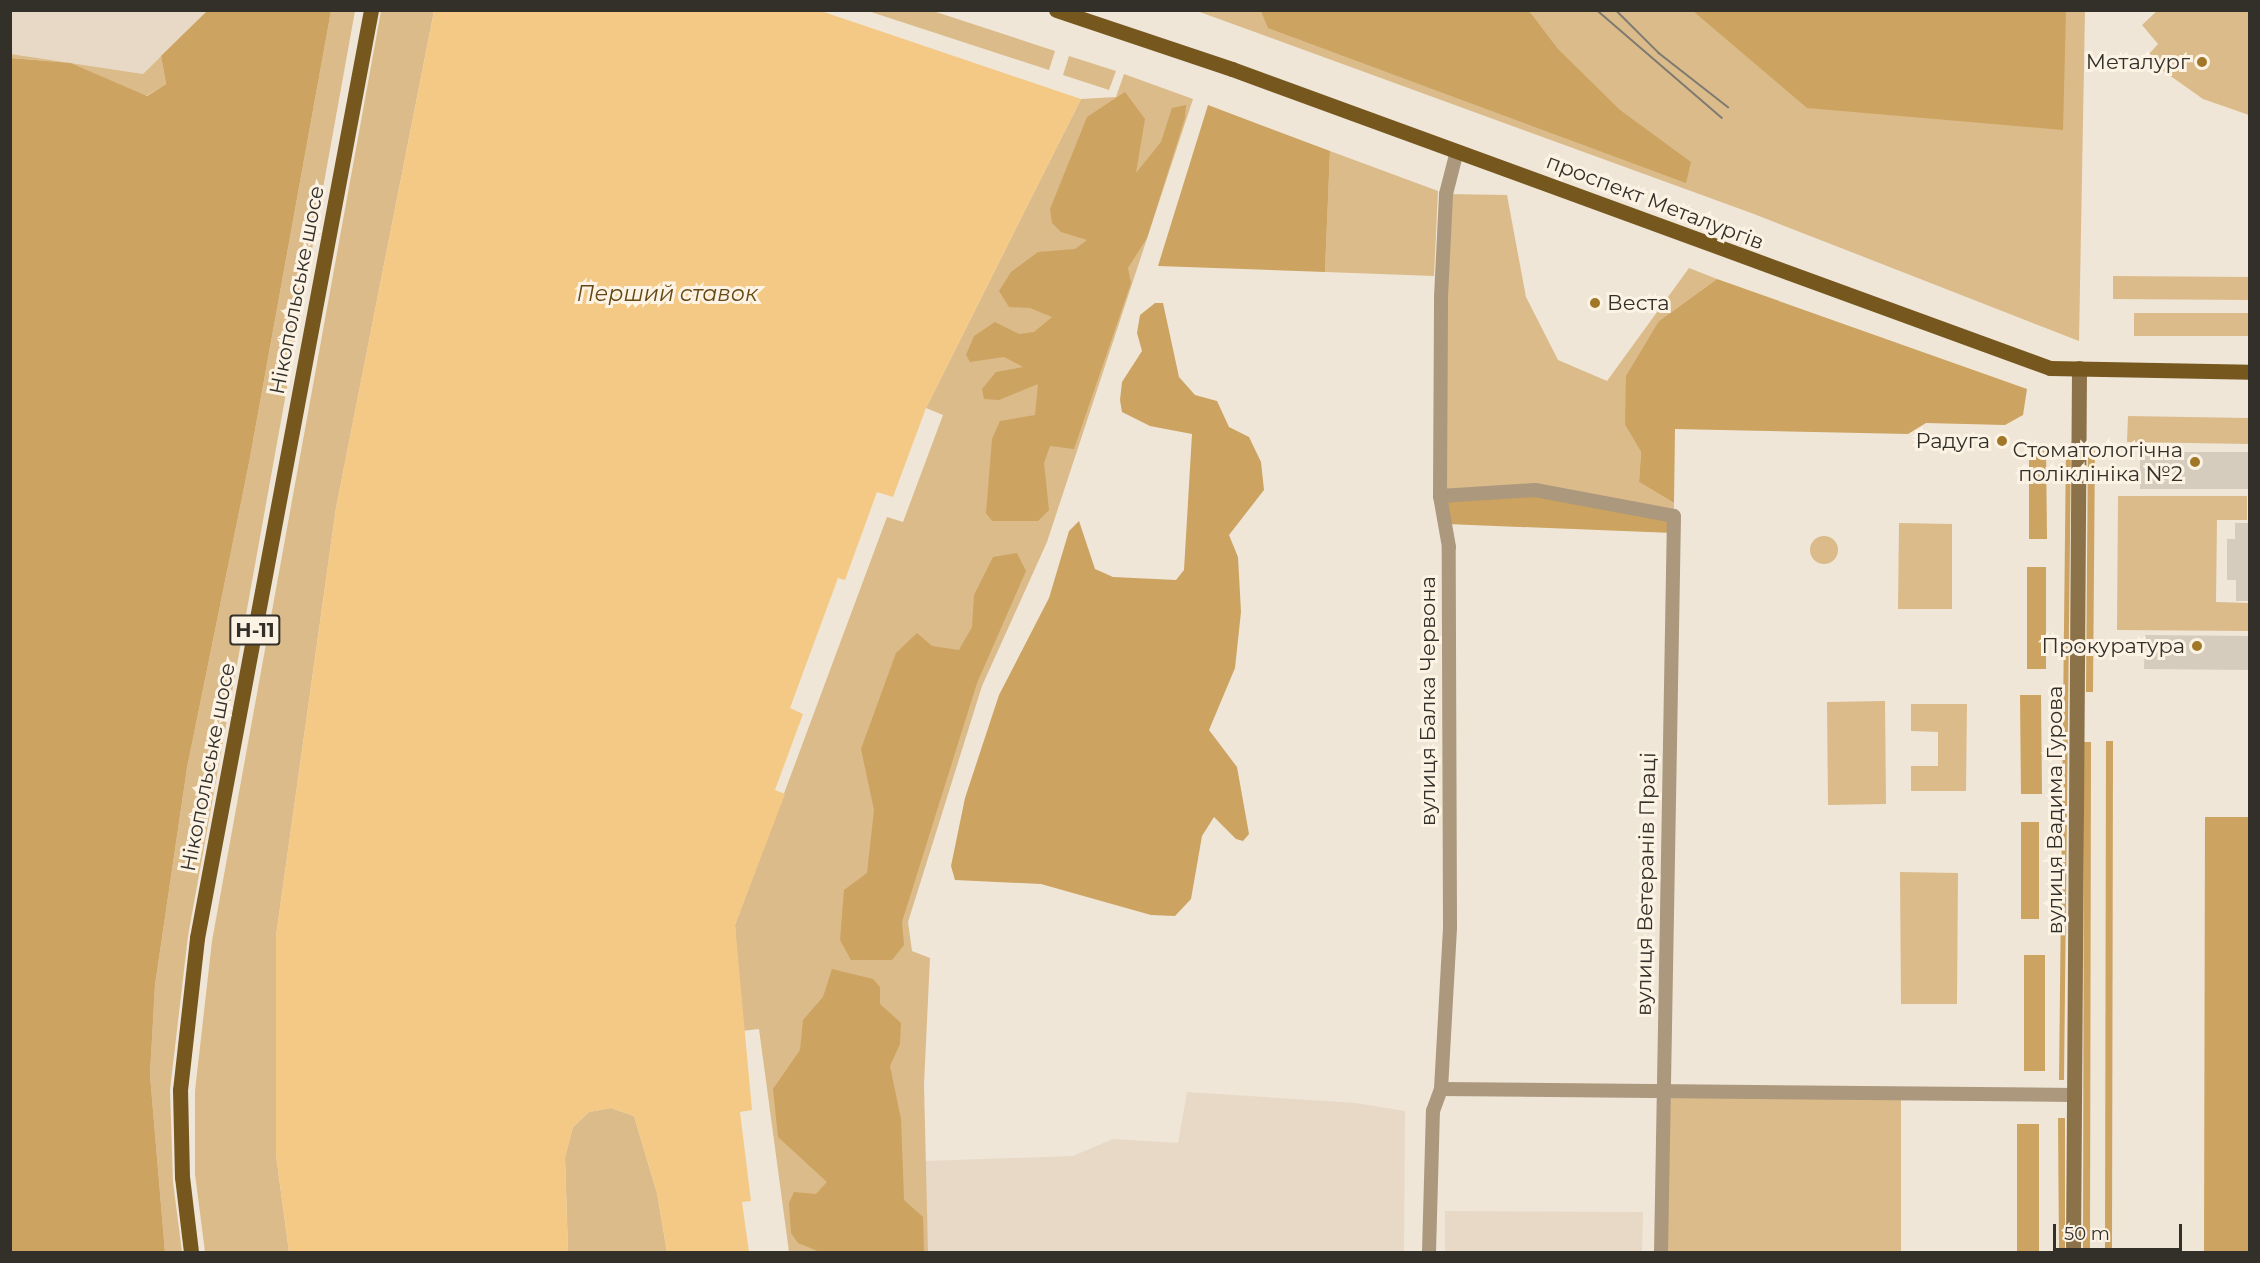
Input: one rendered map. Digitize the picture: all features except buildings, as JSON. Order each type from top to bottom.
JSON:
[{"type":"main road","name":"Нікопольське шосе","points":[[191,1252],[182,1177],[180,1090],[197,938],[371,10]]},
{"type":"main road","name":"проспект Металургів","points":[[1056,10],[1457,151],[2050,368],[2250,372]]},
{"type":"street","name":"вулиця Балка Червона","points":[[1429,1252],[1433,1110],[1441,1089],[1450,927],[1449,547],[1440,496],[1441,297],[1446,194],[1457,151]]},
{"type":"street","name":"вулиця Вадима Гурова","points":[[2073,1252],[2079,368]]},
{"type":"street","name":"вулиця Ветеранів Праці","points":[[1440,496],[1535,490],[1674,516],[1660,1252]]},
{"type":"street","points":[[1441,1089],[2074,1095]]},
{"type":"shaded area","name":"Металург","points":[[2158,10],[2249,11],[2249,115],[2203,99],[2162,70],[2149,54],[2158,44],[2142,25]]},
{"type":"shaded area","points":[[11,11],[207,11],[143,74],[11,54]]},
{"type":"shaded area","points":[[207,11],[331,11],[249,463],[187,768],[155,985],[150,1075],[165,1252],[11,1252],[11,58],[71,63],[147,96],[166,84],[161,56]]},
{"type":"shaded area","points":[[331,11],[355,11],[188,936],[170,1090],[173,1182],[182,1252],[165,1252],[150,1075],[155,985],[187,768],[249,463]]},
{"type":"shaded area","points":[[381,11],[434,11],[336,508],[276,936],[276,1155],[289,1252],[205,1252],[195,1174],[195,1091],[212,941]]},
{"type":"shaded area","points":[[868,11],[933,11],[1055,51],[1049,70]]},
{"type":"shaded area","points":[[1197,11],[2085,11],[2079,341],[1754,214]]},
{"type":"shaded area","points":[[1261,11],[1529,11],[1558,49],[1620,110],[1691,162],[1686,183],[1268,28]]},
{"type":"shaded area","points":[[1693,11],[2066,11],[2063,130],[1807,108]]},
{"type":"shaded area","points":[[11,54],[70,63],[11,58]]},
{"type":"shaded area","points":[[161,56],[166,84],[146,96],[71,63],[143,74]]},
{"type":"shaded area","points":[[1069,56],[1116,71],[1109,90],[1063,75]]},
{"type":"shaded area","points":[[1124,74],[1193,99],[1047,542],[982,686],[908,922],[912,951],[930,958],[924,1084],[928,1252],[789,1252],[759,1029],[742,1031],[735,925],[887,517],[903,522],[943,415],[926,408],[1081,99],[1116,97]]},
{"type":"shaded area","points":[[1125,92],[1145,119],[1136,173],[1161,142],[1172,108],[1186,105],[1185,118],[1147,238],[1128,268],[1131,283],[1074,449],[1050,446],[1044,463],[1049,510],[1038,521],[992,521],[986,513],[992,439],[1000,421],[1035,415],[1038,384],[999,400],[984,399],[982,389],[996,372],[1023,367],[1004,357],[970,362],[966,355],[974,336],[995,322],[1019,334],[1034,332],[1052,317],[1030,308],[1009,307],[999,291],[1011,272],[1038,252],[1075,249],[1087,240],[1061,232],[1052,223],[1050,209],[1087,117]]},
{"type":"shaded area","points":[[1208,105],[1330,151],[1325,272],[1158,266]]},
{"type":"shaded area","points":[[1330,151],[1438,191],[1434,276],[1325,272]]},
{"type":"shaded area","points":[[1446,194],[1507,195],[1526,297],[1558,360],[1607,381],[1689,268],[1717,279],[1659,321],[1625,425],[1641,452],[1639,482],[1674,503],[1674,516],[1440,496]]},
{"type":"shaded area","points":[[2113,276],[2249,277],[2249,300],[2113,299]]},
{"type":"shaded area","points":[[1717,279],[2027,389],[2023,415],[2005,425],[1926,423],[1908,434],[1675,429],[1674,503],[1639,482],[1641,452],[1625,425],[1626,376],[1659,321]]},
{"type":"shaded area","points":[[1155,303],[1163,303],[1179,377],[1195,395],[1217,401],[1229,427],[1249,437],[1261,462],[1264,490],[1229,535],[1238,557],[1241,612],[1235,668],[1209,730],[1237,767],[1249,834],[1243,841],[1236,839],[1214,817],[1202,836],[1191,899],[1175,916],[1151,915],[1041,884],[955,880],[951,866],[965,798],[999,695],[1049,598],[1069,531],[1079,521],[1095,569],[1113,577],[1176,580],[1184,570],[1192,434],[1150,426],[1122,412],[1120,400],[1122,382],[1142,351],[1137,333],[1140,315]]},
{"type":"shaded area","points":[[2134,313],[2249,313],[2249,336],[2134,336]]},
{"type":"shaded area","points":[[2128,416],[2249,418],[2249,444],[2127,442]]},
{"type":"shaded area","points":[[2088,444],[2095,444],[2093,692],[2086,692]]},
{"type":"shaded area","points":[[2066,446],[2071,446],[2064,1080],[2059,1080]]},
{"type":"shaded area","points":[[2029,447],[2046,447],[2047,539],[2029,539]]},
{"type":"shaded area","points":[[1535,490],[1674,516],[1673,533],[1447,524],[1440,496]]},
{"type":"shaded area","points":[[2118,496],[2247,496],[2247,520],[2217,520],[2216,602],[2249,603],[2249,631],[2117,630]]},
{"type":"shaded area","points":[[1899,523],[1952,524],[1952,609],[1898,609]]},
{"type":"shaded area","points":[[1824,536],[1834,540],[1838,550],[1834,560],[1824,564],[1814,560],[1810,550],[1814,540]]},
{"type":"shaded area","points":[[1017,553],[1026,571],[977,683],[902,922],[904,945],[892,960],[851,960],[840,940],[844,890],[867,873],[874,810],[861,749],[896,653],[917,633],[932,646],[959,650],[972,627],[974,595],[993,557]]},
{"type":"shaded area","points":[[2027,567],[2046,567],[2046,669],[2027,669]]},
{"type":"shaded area","points":[[2020,695],[2041,695],[2042,794],[2021,794]]},
{"type":"shaded area","points":[[1885,701],[1886,804],[1828,805],[1827,702]]},
{"type":"shaded area","points":[[1911,704],[1967,704],[1966,791],[1911,791],[1911,766],[1938,766],[1938,732],[1911,731]]},
{"type":"shaded area","points":[[2106,741],[2113,741],[2112,1252],[2105,1252]]},
{"type":"shaded area","points":[[2084,742],[2091,742],[2090,1252],[2083,1252]]},
{"type":"shaded area","points":[[2205,817],[2249,817],[2248,1252],[2204,1252]]},
{"type":"shaded area","points":[[2021,822],[2039,822],[2039,919],[2021,919]]},
{"type":"shaded area","points":[[1900,872],[1958,873],[1957,1004],[1901,1004]]},
{"type":"shaded area","points":[[2024,955],[2045,955],[2045,1071],[2024,1071]]},
{"type":"shaded area","points":[[832,969],[873,979],[880,987],[880,1004],[901,1023],[900,1044],[890,1066],[901,1119],[904,1200],[923,1217],[924,1252],[820,1252],[798,1243],[791,1233],[789,1203],[794,1192],[816,1194],[827,1182],[778,1137],[773,1089],[800,1050],[803,1020],[823,997]]},
{"type":"shaded area","points":[[1662,1091],[1901,1093],[1901,1252],[1661,1252]]},
{"type":"shaded area","points":[[1187,1092],[1355,1103],[1405,1111],[1404,1252],[928,1252],[925,1161],[1073,1156],[1113,1139],[1178,1143]]},
{"type":"shaded area","points":[[611,1108],[634,1116],[657,1193],[667,1252],[568,1252],[565,1157],[573,1127],[589,1112]]},
{"type":"shaded area","points":[[2058,1118],[2065,1118],[2065,1252],[2059,1252]]},
{"type":"shaded area","points":[[2017,1124],[2039,1124],[2039,1252],[2017,1252]]},
{"type":"shaded area","points":[[1445,1211],[1643,1212],[1642,1252],[1445,1252]]},
{"type":"water","name":"Перший ставок","points":[[434,11],[821,11],[1081,99],[926,408],[893,497],[877,492],[845,580],[838,578],[790,708],[803,714],[775,790],[785,794],[735,925],[752,1110],[740,1112],[751,1201],[742,1202],[749,1252],[667,1252],[657,1193],[634,1116],[611,1108],[589,1112],[573,1127],[565,1157],[568,1252],[289,1252],[276,1155],[276,936],[336,508]]},
{"type":"tram line","points":[[1597,10],[1722,118]]},
{"type":"tram line","points":[[1616,10],[1659,53],[1728,107]]},
{"type":"place","name":"Металург","points":[[2202,62]]},
{"type":"place","name":"Веста","points":[[1595,303]]},
{"type":"place","name":"Радуга","points":[[2002,441]]},
{"type":"place","name":"Стоматологічна поліклініка №2","points":[[2195,462]]},
{"type":"place","name":"Прокуратура","points":[[2197,646]]}]
